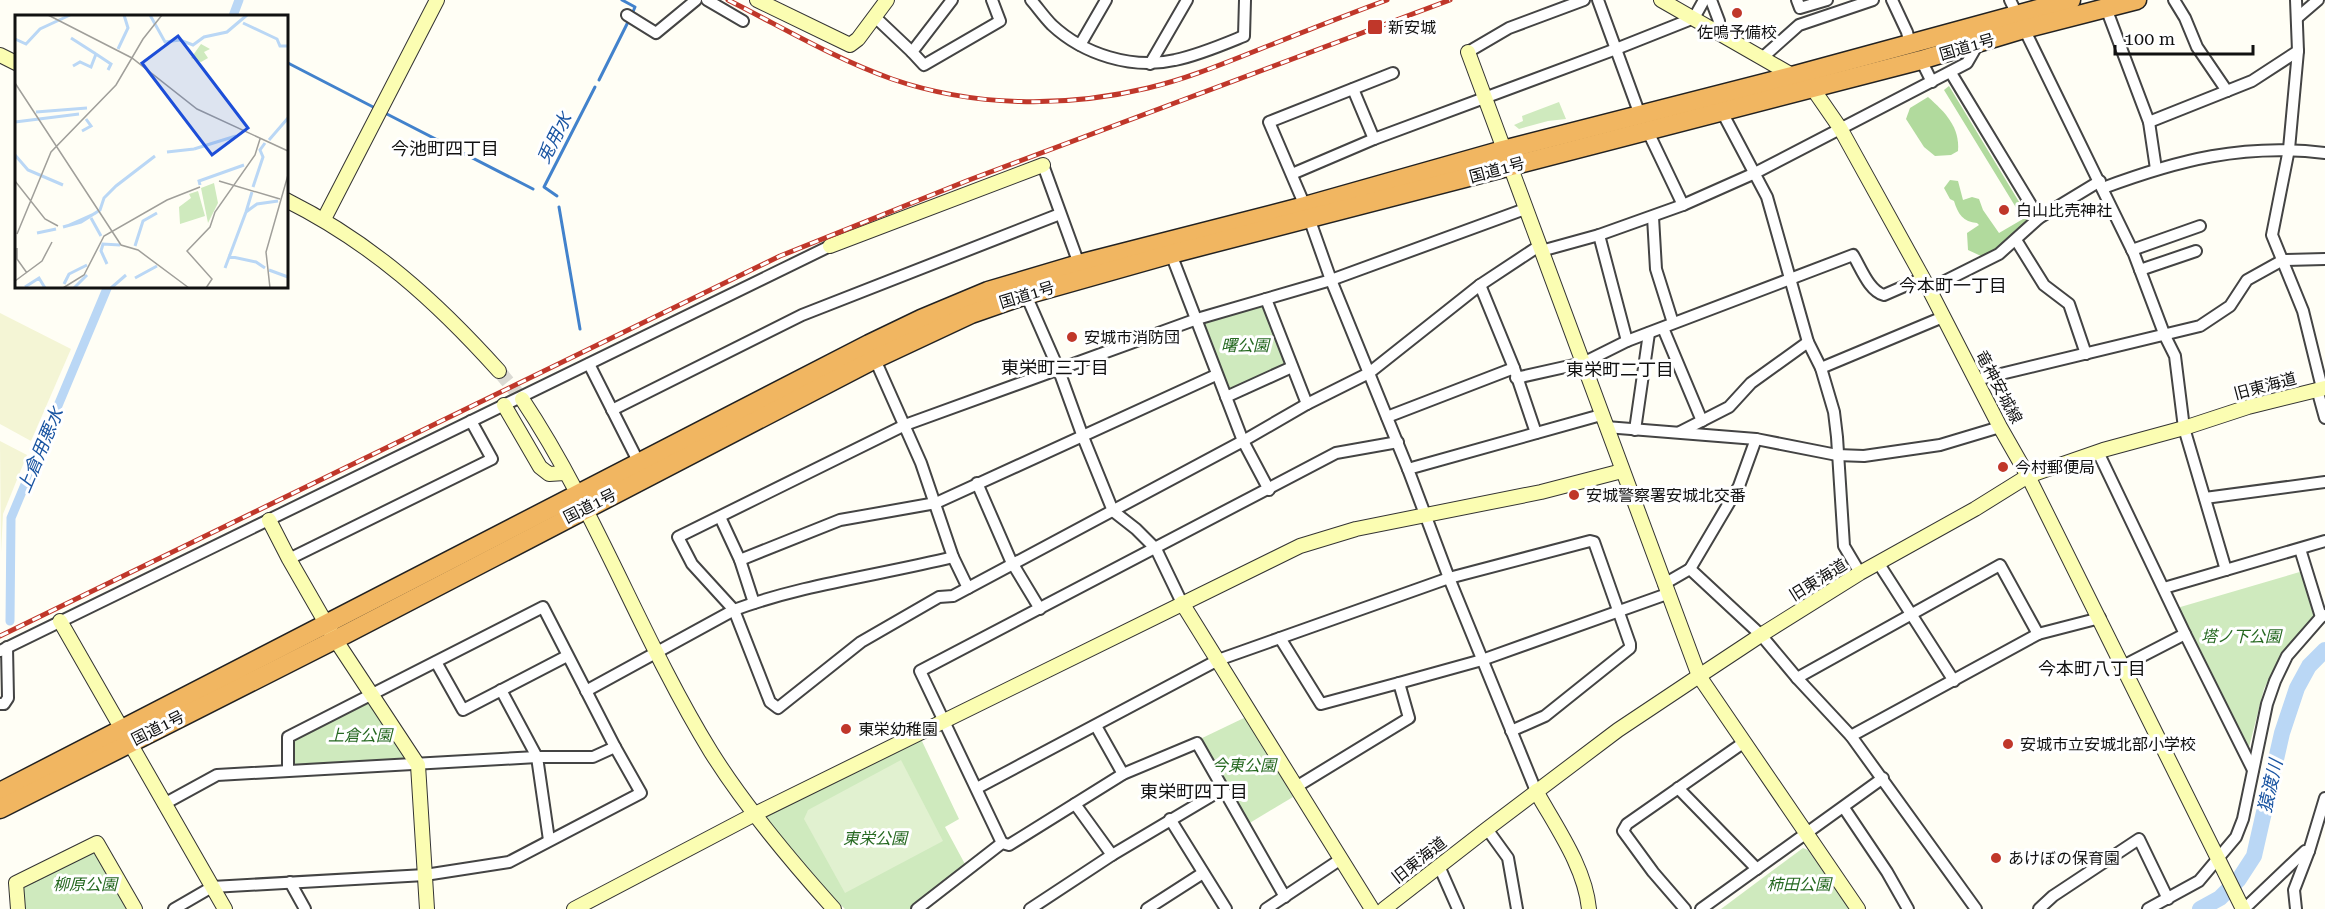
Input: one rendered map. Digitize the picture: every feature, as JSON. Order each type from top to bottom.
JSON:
[{"type":"highway","name":"国道1号","points":[[0,792],[126,735],[331,631],[525,523],[580,501],[872,351],[921,319],[988,291],[1079,264],[1307,212],[1642,123],[1792,76],[2071,0]]},
{"type":"highway","name":"国道1号","points":[[1642,123],[1722,112],[1811,86],[1978,44],[2017,15],[2106,8],[2137,0]]},
{"type":"highway","name":"国道1号","points":[[580,501],[639,463],[872,351],[1026,295],[1307,212]]},
{"type":"highway","name":"国道1号","points":[[0,809],[126,735]]},
{"type":"street","points":[[324,219],[437,0]]},
{"type":"street","points":[[627,15],[656,33],[696,0]]},
{"type":"street","points":[[707,0],[743,21]]},
{"type":"street","points":[[757,0],[850,45],[858,39],[887,0]]},
{"type":"street","points":[[912,52],[952,0]]},
{"type":"street","points":[[875,17],[924,65],[1000,21],[992,0]]},
{"type":"street","points":[[1031,0],[1052,25],[1080,45],[1116,60],[1150,64],[1191,56],[1244,36],[1245,0]]},
{"type":"street","points":[[1080,45],[1106,0]]},
{"type":"street","points":[[1150,64],[1186,0]]},
{"type":"street","points":[[1584,0],[1509,28],[1468,52],[1699,676],[1858,909]]},
{"type":"street","points":[[1598,0],[1642,123],[1683,205]]},
{"type":"street","name":"竜神安城線","points":[[1662,0],[1811,86],[1840,128],[1926,283],[2000,427],[2028,476],[2242,908]]},
{"type":"street","points":[[1292,174],[1374,139],[1485,99],[1694,18],[1704,0]]},
{"type":"street","points":[[1711,0],[1719,21],[1716,30]]},
{"type":"street","points":[[1799,4],[1827,0]]},
{"type":"street","points":[[1762,58],[1799,25],[1873,0]]},
{"type":"street","points":[[1892,0],[1910,44]]},
{"type":"street","points":[[2174,0],[2185,18],[2197,47],[2227,91]]},
{"type":"street","points":[[2296,0],[2298,51],[2289,148],[2272,235],[2303,311],[2321,388],[2325,418]]},
{"type":"street","points":[[2297,18],[2318,0]]},
{"type":"street","points":[[2106,8],[2149,122],[2156,169]]},
{"type":"street","points":[[2017,15],[2132,250],[2175,356],[2184,428],[2226,570]]},
{"type":"street","points":[[1525,209],[1331,279],[1197,319],[905,425],[678,537],[692,564],[734,610],[770,702],[778,708],[861,642],[939,597],[953,596],[1243,441],[1307,404],[1369,373],[1480,285],[1540,248],[1599,235],[1653,217],[1755,173],[1951,73],[1967,63],[1978,44]]},
{"type":"street","points":[[2149,122],[2252,81],[2298,51]]},
{"type":"street","points":[[0,55],[15,62]]},
{"type":"street","points":[[1921,60],[1932,82]]},
{"type":"street","points":[[1393,73],[1269,122],[1292,174],[1331,279],[1398,442],[1449,578],[1511,731],[1536,791],[1572,856],[1587,894],[1588,909]]},
{"type":"street","points":[[1951,73],[2039,218]]},
{"type":"street","points":[[1353,89],[1374,139]]},
{"type":"street","points":[[1722,112],[1770,205],[1808,342],[1821,368],[1834,412],[1844,546],[1860,573]]},
{"type":"street","points":[[1387,417],[1515,373],[1583,363],[1627,341],[1853,255],[1874,290],[1879,294],[1884,295],[1926,283],[1999,254],[2039,218],[2101,184],[2226,153],[2289,148],[2325,153]]},
{"type":"street","points":[[0,704],[4,704],[8,698],[4,649],[830,246],[1043,165],[1079,264]]},
{"type":"street","points":[[288,201],[324,219],[399,272],[429,298],[499,371]]},
{"type":"street","points":[[612,410],[802,315],[1060,214]]},
{"type":"street","points":[[1653,217],[1656,269],[1668,325],[1702,421]]},
{"type":"street","points":[[2132,250],[2200,226]]},
{"type":"street","points":[[1599,235],[1627,341]]},
{"type":"street","points":[[2016,240],[2044,285],[2069,304],[2086,354]]},
{"type":"street","points":[[2140,270],[2196,251]]},
{"type":"street","points":[[1171,254],[1243,441],[1269,490]]},
{"type":"street","points":[[1976,380],[2200,326],[2229,306],[2247,280],[2283,260],[2325,259]]},
{"type":"street","points":[[1480,285],[1536,433]]},
{"type":"street","points":[[1026,295],[1058,368],[1113,511],[1156,549],[1182,603],[1372,909]]},
{"type":"street","points":[[1266,299],[1307,404]]},
{"type":"street","points":[[1821,368],[1943,317]]},
{"type":"street","points":[[1635,430],[1649,333]]},
{"type":"street","points":[[1680,432],[1729,407],[1751,382],[1808,342]]},
{"type":"street","points":[[872,351],[905,425],[936,503],[953,557],[968,588]]},
{"type":"street","points":[[589,364],[639,463]]},
{"type":"street","points":[[1226,397],[1292,367]]},
{"type":"street","points":[[740,560],[840,520],[936,503],[1216,375]]},
{"type":"street","name":"旧東海道","points":[[1384,909],[1618,730],[1761,635],[1860,573],[2028,476],[2098,452],[2248,407],[2321,388]]},
{"type":"street","points":[[522,399],[541,427],[711,752],[755,814],[834,909]]},
{"type":"street","points":[[504,405],[540,467],[549,474],[565,473]]},
{"type":"street","points":[[289,559],[492,459],[471,421]]},
{"type":"street","points":[[1408,469],[1536,433],[1603,421],[1635,430],[1756,439],[1837,455],[1864,456],[1940,445],[2000,427]]},
{"type":"street","points":[[1280,638],[1321,704],[1482,660],[1619,611],[1666,589],[1690,568],[1739,486],[1756,439]]},
{"type":"street","points":[[1285,897],[1197,743],[1123,774],[1009,845],[1002,843],[920,670],[1156,549],[1336,453],[1398,442]]},
{"type":"street","points":[[2098,452],[2253,770]]},
{"type":"street","points":[[574,909],[755,814],[1300,546],[1356,529],[1541,492],[1622,471]]},
{"type":"street","points":[[2205,498],[2325,482]]},
{"type":"street","points":[[977,483],[1014,564],[1040,609]]},
{"type":"street","points":[[720,517],[740,560],[754,603]]},
{"type":"street","points":[[269,520],[331,631],[418,765],[426,909]]},
{"type":"street","points":[[977,788],[1218,660],[1449,578],[1590,541],[1594,542],[1630,648],[1545,716],[1511,731]]},
{"type":"street","points":[[2164,588],[2325,541]]},
{"type":"street","points":[[2148,909],[2199,881],[2220,861],[2236,837],[2243,819],[2267,704],[2275,681],[2287,656],[2323,616],[2300,549]]},
{"type":"street","points":[[586,692],[734,610],[846,580],[888,573],[953,557]]},
{"type":"street","points":[[1879,564],[1954,681]]},
{"type":"street","points":[[1797,678],[2000,565],[2038,634]]},
{"type":"street","points":[[1690,568],[1761,635],[1851,736],[1976,909]]},
{"type":"street","points":[[174,909],[212,887],[425,874],[508,862],[641,793],[543,608],[288,737],[288,770]]},
{"type":"street","points":[[1851,736],[2038,634],[2100,618]]},
{"type":"street","points":[[60,621],[225,909]]},
{"type":"street","points":[[2123,666],[2185,634]]},
{"type":"street","points":[[436,662],[463,710],[567,656]]},
{"type":"street","points":[[1296,787],[1406,722],[1408,718],[1399,682]]},
{"type":"street","points":[[501,690],[537,757],[549,840]]},
{"type":"street","points":[[1096,726],[1123,774]]},
{"type":"street","points":[[1685,909],[1653,872],[1623,831],[1627,824],[1743,743]]},
{"type":"street","points":[[164,804],[217,775],[537,757],[593,757],[615,747]]},
{"type":"street","points":[[1701,909],[1844,808],[1882,778]]},
{"type":"street","points":[[1678,788],[1756,869]]},
{"type":"street","points":[[1030,909],[1112,855],[1223,789]]},
{"type":"street","points":[[2295,909],[2294,890],[2325,798]]},
{"type":"street","points":[[1076,804],[1112,855]]},
{"type":"street","points":[[1844,808],[1887,872],[1908,909]]},
{"type":"street","points":[[1170,819],[1226,909]]},
{"type":"street","points":[[1487,828],[1508,858],[1517,909]]},
{"type":"street","points":[[2039,909],[2053,896],[2139,839],[2168,900]]},
{"type":"street","points":[[18,909],[16,883],[97,843],[135,909]]},
{"type":"street","points":[[920,908],[1002,843]]},
{"type":"street","points":[[2242,908],[2305,851],[2309,851]]},
{"type":"street","points":[[1266,909],[1341,859]]},
{"type":"street","points":[[1439,866],[1458,909]]},
{"type":"street","points":[[1147,909],[1203,873]]},
{"type":"street","points":[[290,882],[305,909]]},
{"type":"green space","points":[[1949,86],[2030,220],[1998,248],[1981,256],[1968,250],[1967,233],[1979,225],[1968,221],[1957,210],[1954,201],[1950,199],[1944,188],[1950,180],[1958,181],[1963,200],[1972,197],[1979,199],[1983,210],[1999,233],[2023,219],[1944,90]]},
{"type":"green space","points":[[1928,97],[1940,108],[1954,127],[1958,151],[1951,155],[1935,156],[1924,147],[1906,119],[1910,108]]},
{"type":"green space","points":[[1559,102],[1566,119],[1519,129],[1514,125],[1523,121],[1522,116]]},
{"type":"green space","name":"曙公園","points":[[1261,305],[1266,307],[1286,368],[1232,392],[1227,390],[1203,326],[1205,322]]},
{"type":"green space","points":[[0,313],[71,349],[31,441],[0,424]]},
{"type":"green space","points":[[0,441],[27,455],[3,514],[1,553]]},
{"type":"green space","name":"塔ノ下公園","points":[[2303,571],[2315,616],[2278,661],[2264,689],[2249,747],[2246,747],[2177,608]]},
{"type":"green space","name":"上倉公園","points":[[365,701],[371,702],[406,755],[402,762],[296,767],[292,764],[291,742],[294,738]]},
{"type":"green space","name":"今東公園","points":[[1246,717],[1293,797],[1248,824],[1198,740]]},
{"type":"green space","name":"東栄公園","points":[[920,737],[959,819],[945,827],[966,866],[910,909],[845,909],[811,877],[760,816]]},
{"type":"green space","points":[[901,760],[943,841],[845,893],[804,819],[808,810]]},
{"type":"green space","name":"柿田公園","points":[[1803,848],[1808,850],[1850,909],[1721,909]]},
{"type":"green space","name":"柳原公園","points":[[91,853],[96,854],[128,909],[23,909],[22,890],[25,886]]},
{"type":"waterway","name":"上倉用悪水","points":[[233,15],[239,0]]},
{"type":"waterway","name":"兎用水","points":[[622,0],[635,7],[632,14]]},
{"type":"waterway","name":"兎用水","points":[[599,80],[629,20]]},
{"type":"waterway","points":[[288,63],[377,109]]},
{"type":"waterway","name":"兎用水","points":[[557,196],[544,187],[595,87]]},
{"type":"waterway","points":[[383,112],[533,189]]},
{"type":"waterway","name":"兎用水","points":[[559,207],[580,329]]},
{"type":"waterway","name":"上倉用悪水","points":[[10,621],[11,518],[107,288]]},
{"type":"waterway","name":"猿渡川","points":[[2200,909],[2220,898],[2239,879],[2254,856],[2282,733],[2297,688],[2309,666],[2325,650]]},
{"type":"tunnel","points":[[499,371],[522,399]]},
{"type":"railway","points":[[728,0],[829,52],[892,79],[954,95],[1019,102],[1084,99],[1116,95],[1164,84],[1387,0]]},
{"type":"railway","points":[[0,636],[780,256],[969,180],[1450,0]]},
{"type":"place","name":"佐鳴予備校","points":[[1737,13]]},
{"type":"place","name":"新安城","points":[[1375,27]]},
{"type":"place","name":"白山比売神社","points":[[2004,210]]},
{"type":"place","name":"安城市消防団","points":[[1072,337]]},
{"type":"place","name":"今村郵便局","points":[[2003,467]]},
{"type":"place","name":"安城警察署安城北交番","points":[[1574,495]]},
{"type":"place","name":"東栄幼稚園","points":[[846,729]]},
{"type":"place","name":"安城市立安城北部小学校","points":[[2008,744]]},
{"type":"place","name":"あけぼの保育園","points":[[1996,858]]},
{"type":"district","name":"今池町四丁目","points":[[445,148]]},
{"type":"district","name":"今本町一丁目","points":[[1953,285]]},
{"type":"district","name":"東栄町三丁目","points":[[1055,367]]},
{"type":"district","name":"東栄町二丁目","points":[[1620,369]]},
{"type":"district","name":"今本町八丁目","points":[[2092,668]]},
{"type":"district","name":"東栄町四丁目","points":[[1194,791]]}]
